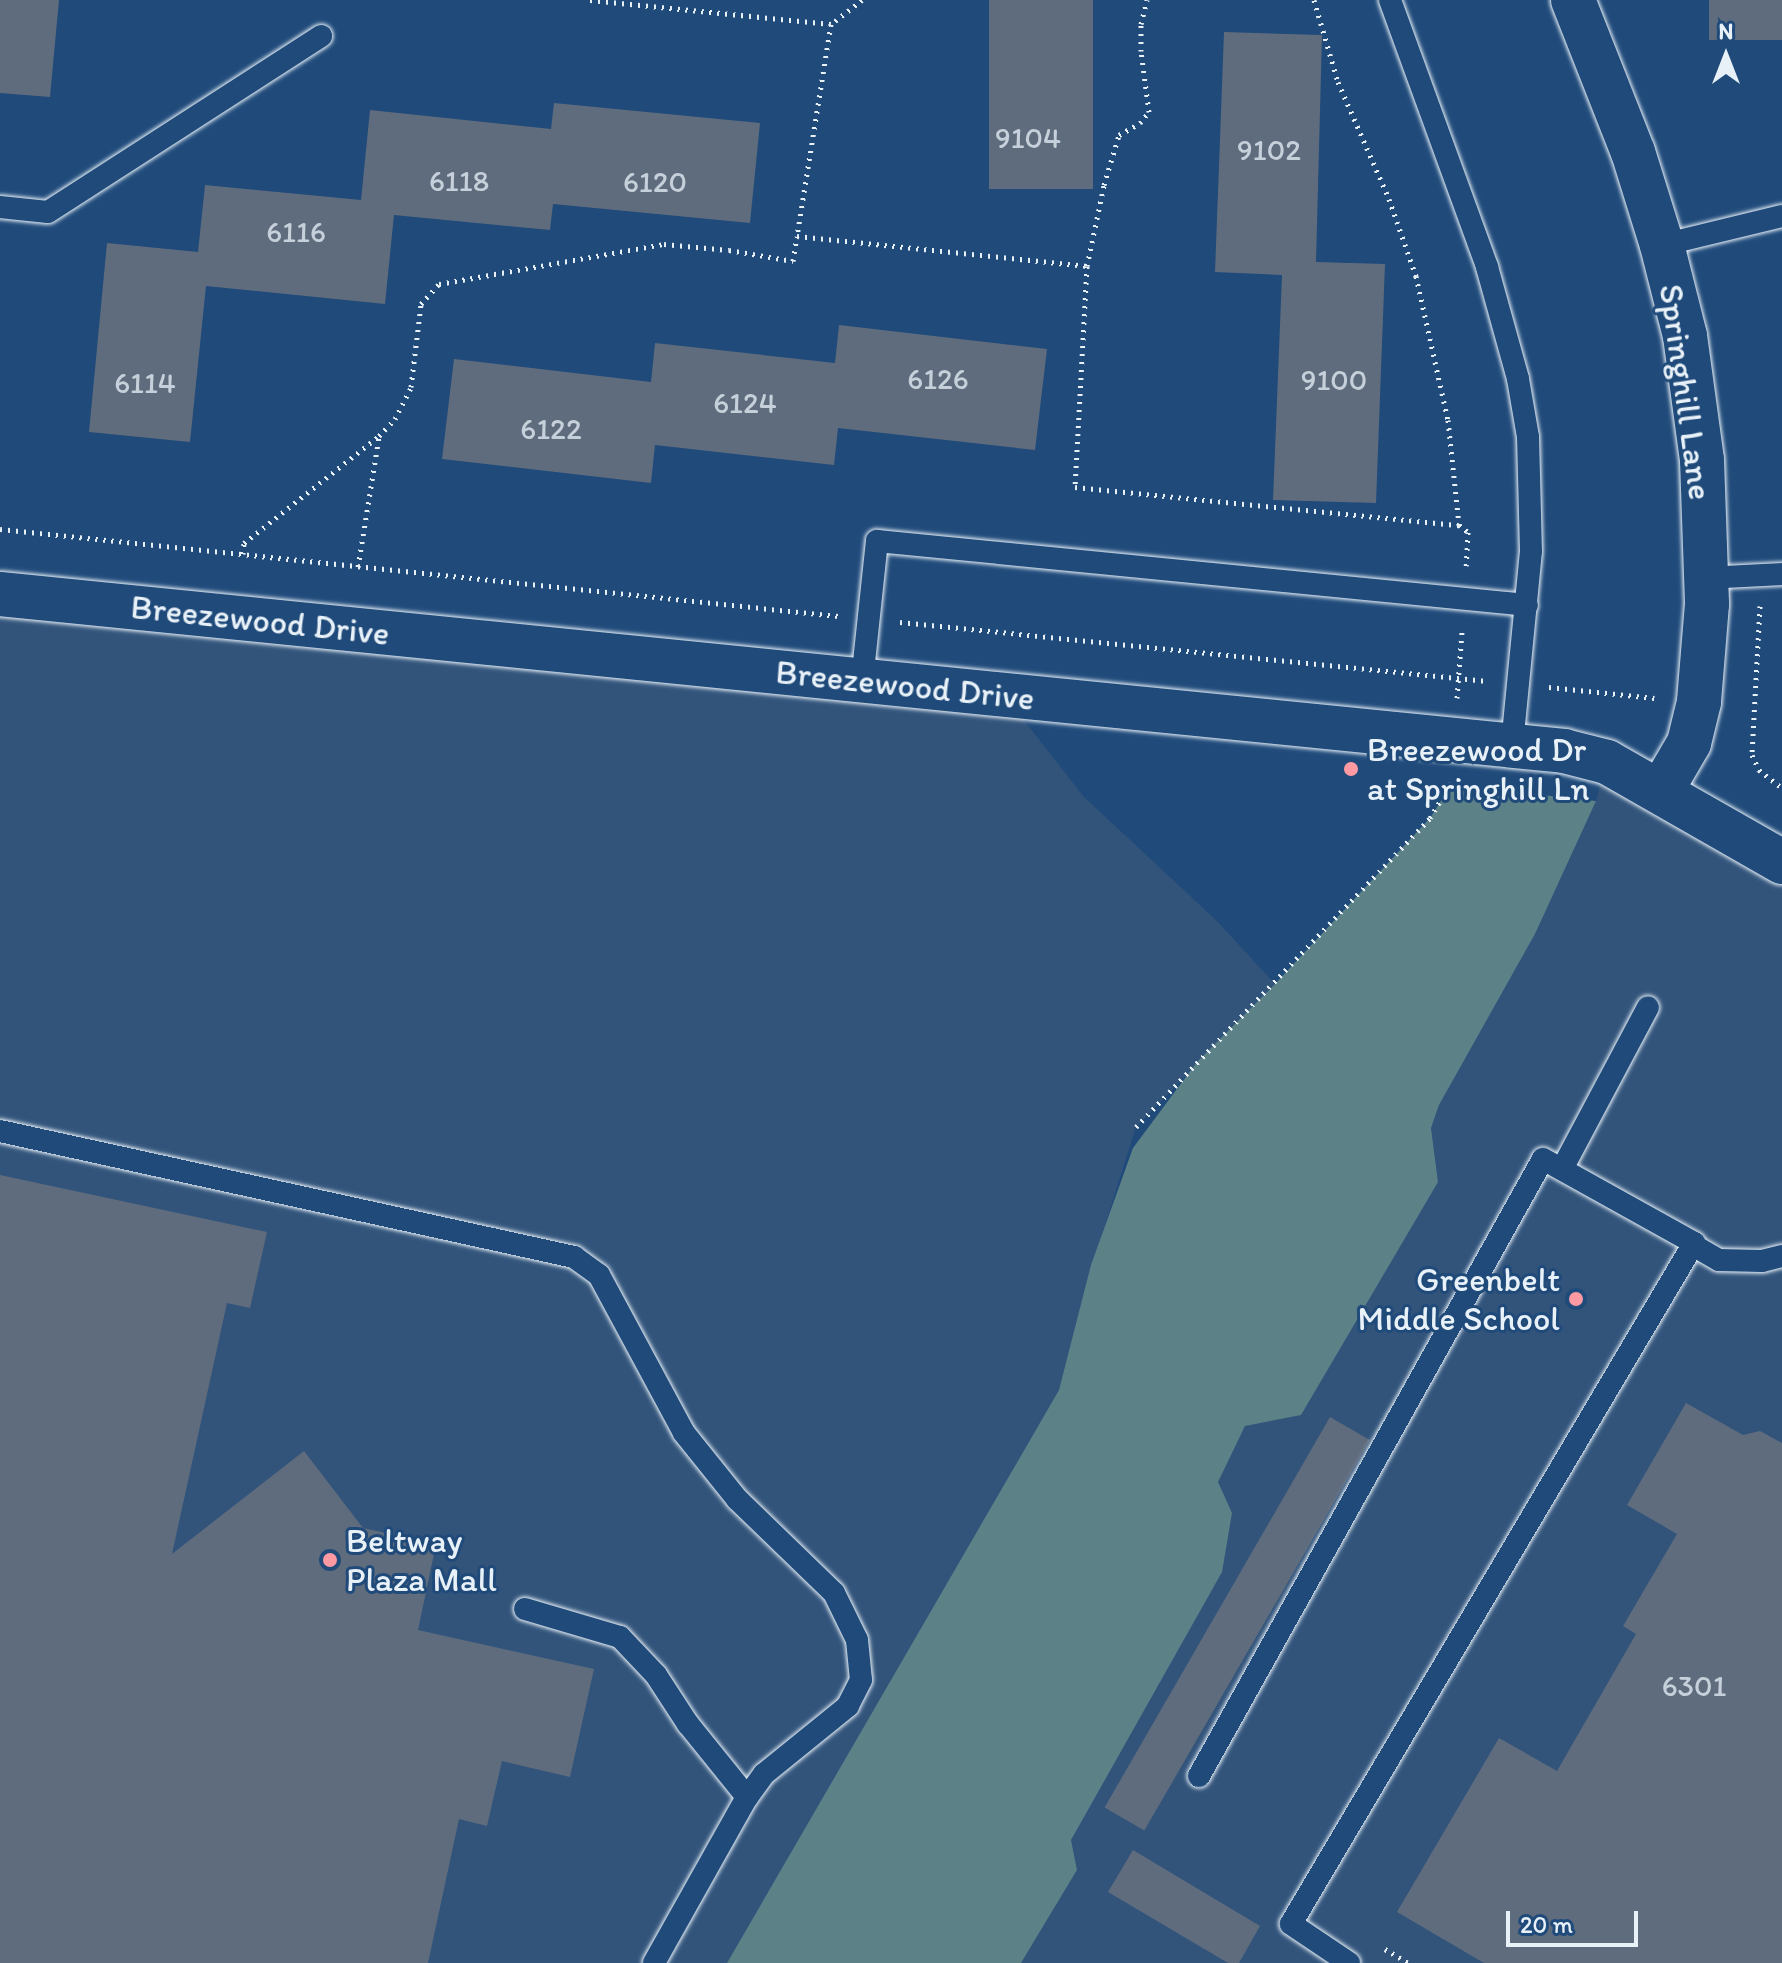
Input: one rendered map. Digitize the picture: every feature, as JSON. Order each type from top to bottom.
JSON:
[{"type":"street","name":"Springhill Lane","points":[[1573,0],[1633,152],[1662,245],[1682,321],[1702,460],[1706,578],[1704,654],[1696,721],[1679,762],[1661,791]]},
{"type":"street","name":"Breezewood Drive","points":[[0,594],[1564,751],[1607,762],[1782,862]]},
{"type":"lane","points":[[1390,0],[1487,267],[1518,379],[1528,437],[1532,496],[1527,605],[1512,745]]},
{"type":"lane","points":[[0,207],[48,212],[321,36]]},
{"type":"lane","points":[[1662,245],[1782,216]]},
{"type":"lane","points":[[862,681],[877,541],[1527,605]]},
{"type":"lane","points":[[1706,578],[1782,574]]},
{"type":"lane","points":[[1562,1169],[1648,1007]]},
{"type":"lane","points":[[0,1131],[574,1257],[599,1275],[684,1433],[737,1499],[834,1593],[857,1640],[861,1680],[848,1706],[764,1774],[747,1797],[654,1963]]},
{"type":"lane","points":[[1199,1776],[1543,1159],[1719,1260],[1762,1261],[1782,1256]]},
{"type":"lane","points":[[1349,1963],[1291,1924],[1691,1244]]},
{"type":"lane","points":[[525,1609],[620,1637],[656,1675],[688,1724],[747,1797]]},
{"type":"path","points":[[590,0],[831,24]]},
{"type":"path","points":[[243,554],[244,543],[379,436],[395,419],[411,387],[421,304],[439,284],[664,244],[729,250],[793,261],[831,24],[862,0]]},
{"type":"path","points":[[1147,0],[1141,24],[1141,51],[1149,112],[1140,123],[1119,135],[1104,185],[1087,266],[1075,487],[1459,525]]},
{"type":"path","points":[[797,236],[1087,266]]},
{"type":"path","points":[[358,567],[379,436]]},
{"type":"path","points":[[1771,604],[1760,605],[1752,755],[1759,770],[1782,788]]},
{"type":"path","points":[[1385,1949],[1408,1963]]},
{"type":"shaded area","points":[[0,594],[1004,695],[1084,797],[1217,921],[1275,984],[1136,1127],[1100,1241],[1059,1390],[727,1963],[0,1963]]},
{"type":"shaded area","name":"Greenbelt Middle School","points":[[1607,762],[1782,862],[1782,1963],[1021,1963],[1077,1870],[1071,1840],[1232,1513],[1217,1482],[1245,1426],[1438,1182],[1431,1128],[1439,1105],[1535,934],[1596,801]]},
{"type":"green space","points":[[1451,785],[1596,801],[1535,934],[1439,1105],[1431,1128],[1438,1182],[1301,1415],[1245,1426],[1218,1482],[1232,1513],[1222,1572],[1071,1840],[1077,1870],[1021,1963],[727,1963],[1059,1390],[1091,1265],[1133,1148],[1197,1062],[1275,984],[1430,818]]},
{"type":"building","points":[[0,0],[59,0],[50,97],[0,93]]},
{"type":"building","points":[[989,0],[1093,0],[1093,189],[989,189]]},
{"type":"building","points":[[1709,0],[1782,0],[1782,40],[1709,40]]},
{"type":"building","points":[[1224,32],[1322,35],[1316,262],[1385,264],[1376,503],[1273,500],[1282,275],[1215,272]]},
{"type":"building","points":[[554,103],[760,123],[750,223],[553,204],[550,230],[394,215],[385,304],[206,286],[190,442],[89,432],[107,243],[198,252],[205,185],[361,200],[370,110],[551,129]]},
{"type":"building","points":[[839,325],[1047,349],[1035,450],[838,428],[834,465],[655,445],[651,483],[442,459],[454,359],[651,382],[655,343],[835,363]]},
{"type":"building","name":"Beltway Plaza Mall","points":[[0,1175],[267,1232],[250,1308],[227,1303],[172,1554],[304,1451],[363,1528],[436,1544],[418,1630],[594,1669],[570,1777],[502,1761],[487,1826],[459,1819],[428,1963],[0,1963]]},
{"type":"building","points":[[1686,1403],[1743,1435],[1760,1431],[1782,1443],[1782,1963],[1484,1963],[1397,1912],[1499,1738],[1557,1771],[1636,1634],[1623,1626],[1677,1534],[1627,1505]]},
{"type":"building","points":[[1330,1417],[1370,1440],[1144,1831],[1104,1808]]},
{"type":"building","points":[[1133,1850],[1260,1926],[1239,1963],[1228,1963],[1108,1892]]},
{"type":"place","name":"Breezewood Dr at Springhill Ln","points":[[1351,769]]},
{"type":"place","name":"Greenbelt Middle School","points":[[1576,1299]]},
{"type":"place","name":"Beltway Plaza Mall","points":[[330,1560]]}]
